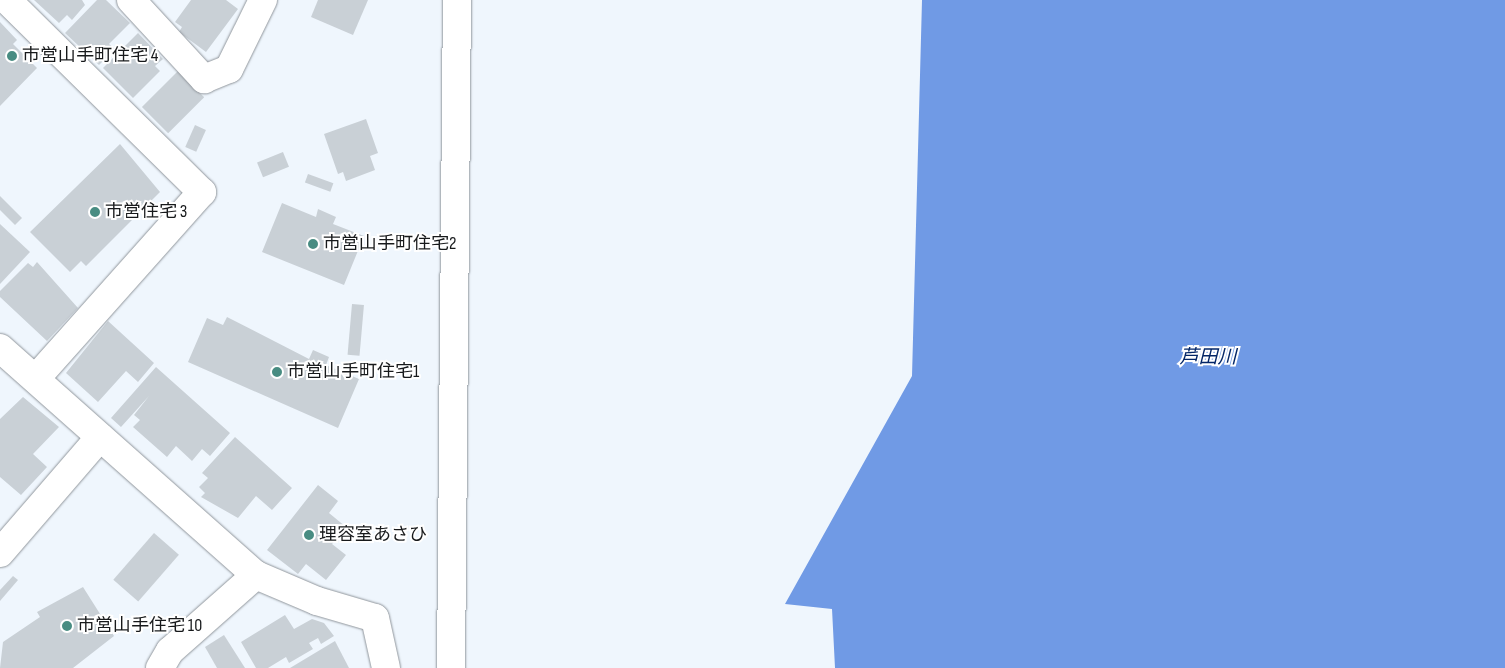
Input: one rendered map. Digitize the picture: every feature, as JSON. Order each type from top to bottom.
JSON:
[{"type":"street","points":[[7,0],[202,192],[36,378]]},
{"type":"street","points":[[131,0],[204,79],[229,69],[263,0]]},
{"type":"street","points":[[451,668],[457,0]]},
{"type":"street","points":[[0,348],[256,575],[317,601],[375,618]]},
{"type":"street","points":[[0,553],[100,437]]},
{"type":"street","points":[[160,668],[170,651],[256,575]]},
{"type":"street","points":[[375,618],[378,668]]},
{"type":"street","points":[[375,618],[386,668]]},
{"type":"water","name":"芦田川","points":[[922,0],[1505,0],[1505,668],[835,668],[832,609],[785,604],[912,376]]},
{"type":"building","points":[[34,0],[82,0],[85,5],[72,20],[67,15],[59,23]]},
{"type":"building","points":[[97,0],[106,0],[130,23],[109,44],[115,49],[99,65],[65,33]]},
{"type":"building","points":[[191,0],[226,0],[238,9],[206,52],[179,32],[182,27],[175,22]]},
{"type":"building","points":[[318,0],[368,0],[353,35],[311,17]]},
{"type":"building","name":"市営山手町住宅 4","points":[[0,22],[17,40],[13,44],[37,68],[0,106]]},
{"type":"building","points":[[138,33],[163,59],[155,66],[160,71],[133,98],[103,68]]},
{"type":"building","points":[[178,71],[204,97],[168,133],[142,107]]},
{"type":"building","points":[[366,119],[378,153],[370,156],[375,170],[346,181],[343,172],[338,174],[324,134]]},
{"type":"building","points":[[195,125],[206,130],[196,152],[185,147]]},
{"type":"building","name":"市営住宅 3","points":[[120,144],[160,192],[86,266],[81,261],[70,272],[30,232]]},
{"type":"building","points":[[283,152],[289,167],[263,177],[257,162]]},
{"type":"building","points":[[308,174],[333,183],[330,192],[305,182]]},
{"type":"building","points":[[0,196],[22,218],[15,225],[0,210]]},
{"type":"building","name":"市営山手町住宅2","points":[[282,203],[316,217],[318,209],[336,217],[333,224],[364,236],[344,285],[262,252]]},
{"type":"building","points":[[0,224],[30,252],[0,284]]},
{"type":"building","points":[[37,262],[78,308],[47,341],[0,297],[0,291],[28,263],[33,267]]},
{"type":"building","points":[[352,304],[364,305],[360,356],[348,355]]},
{"type":"building","name":"市営山手町住宅1","points":[[227,317],[309,359],[313,350],[329,357],[326,365],[359,379],[338,428],[188,362],[207,318],[223,325]]},
{"type":"building","points":[[108,321],[154,363],[138,382],[126,371],[98,402],[66,373]]},
{"type":"building","points":[[156,367],[230,433],[210,456],[202,449],[192,461],[176,446],[167,457],[133,427],[140,420],[134,415],[149,396],[121,427],[111,418]]},
{"type":"building","points":[[23,397],[59,427],[33,454],[47,467],[21,495],[0,477],[0,419]]},
{"type":"building","points":[[235,437],[292,488],[272,510],[256,496],[238,518],[201,497],[205,493],[199,487],[208,478],[202,473]]},
{"type":"building","name":"理容室あさひ","points":[[318,485],[338,501],[329,513],[346,527],[332,544],[346,555],[326,580],[306,564],[298,574],[267,550]]},
{"type":"building","points":[[154,533],[179,555],[138,601],[113,580]]},
{"type":"building","points":[[13,576],[18,580],[0,601],[0,590]]},
{"type":"building","name":"市営山手住宅 10","points":[[83,587],[114,636],[73,668],[0,668],[3,642],[40,617],[37,612]]},
{"type":"building","points":[[285,615],[294,629],[312,619],[324,623],[334,636],[321,644],[318,638],[309,643],[313,649],[289,663],[286,657],[268,668],[256,668],[241,642]]},
{"type":"building","points":[[224,635],[245,668],[217,668],[205,647]]},
{"type":"building","points":[[335,641],[349,668],[290,668]]},
{"type":"place","name":"市営山手町住宅 4","points":[[12,56]]},
{"type":"place","name":"市営住宅 3","points":[[95,212]]},
{"type":"place","name":"市営山手町住宅2","points":[[313,244]]},
{"type":"place","name":"市営山手町住宅1","points":[[277,372]]},
{"type":"place","name":"理容室あさひ","points":[[309,535]]},
{"type":"place","name":"市営山手住宅 10","points":[[67,626]]}]
